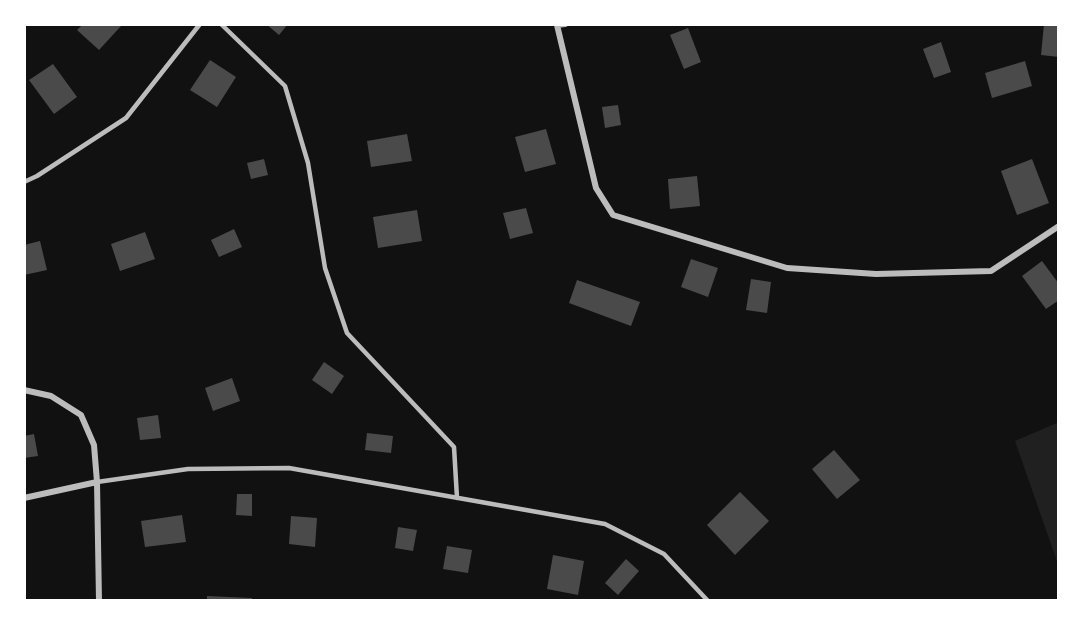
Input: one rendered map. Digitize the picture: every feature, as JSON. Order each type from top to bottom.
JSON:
[{"type":"street","points":[[565,24],[557,26],[596,188],[613,215],[787,268],[876,274],[991,270],[1059,226]]},
{"type":"street","points":[[24,390],[51,396],[81,415],[94,445],[98,482],[99,601]]},
{"type":"street","points":[[24,498],[98,482]]},
{"type":"lane","points":[[24,182],[37,176],[126,118],[200,24]]},
{"type":"lane","points":[[221,24],[285,86],[308,163],[325,268],[347,333],[454,447],[457,498]]},
{"type":"lane","points":[[98,482],[188,469],[289,468],[605,524],[664,554],[708,601]]},
{"type":"shaded area","points":[[1059,422],[1059,567],[1015,441]]},
{"type":"building","points":[[83,24],[118,24],[121,26],[99,50],[77,30]]},
{"type":"building","points":[[266,24],[288,24],[279,35]]},
{"type":"building","points":[[1044,24],[1059,24],[1059,57],[1041,55]]},
{"type":"building","points":[[688,28],[701,62],[684,69],[670,35]]},
{"type":"building","points":[[941,42],[951,72],[934,78],[923,49]]},
{"type":"building","points":[[210,60],[236,77],[217,107],[190,90]]},
{"type":"building","points":[[1025,61],[1032,86],[992,98],[985,73]]},
{"type":"building","points":[[53,64],[77,97],[54,114],[29,80]]},
{"type":"building","points":[[618,105],[621,125],[605,128],[602,107]]},
{"type":"building","points":[[546,129],[556,164],[525,172],[515,137]]},
{"type":"building","points":[[407,134],[412,161],[371,167],[367,141]]},
{"type":"building","points":[[264,159],[268,175],[251,179],[247,163]]},
{"type":"building","points":[[1032,159],[1049,203],[1017,215],[1001,171]]},
{"type":"building","points":[[697,176],[700,206],[670,209],[668,179]]},
{"type":"building","points":[[526,208],[533,233],[510,239],[503,213]]},
{"type":"building","points":[[417,210],[422,241],[378,248],[373,217]]},
{"type":"building","points":[[234,229],[242,247],[219,257],[211,240]]},
{"type":"building","points":[[145,232],[155,259],[120,271],[111,244]]},
{"type":"building","points":[[40,241],[47,270],[24,275],[24,245]]},
{"type":"building","points":[[691,259],[718,268],[708,297],[681,287]]},
{"type":"building","points":[[1042,261],[1059,284],[1059,300],[1046,309],[1022,276]]},
{"type":"building","points":[[751,279],[771,282],[767,313],[746,310]]},
{"type":"building","points":[[577,280],[640,302],[631,326],[569,303]]},
{"type":"building","points":[[324,362],[344,376],[332,394],[312,380]]},
{"type":"building","points":[[232,378],[240,401],[213,411],[205,388]]},
{"type":"building","points":[[158,415],[161,438],[140,440],[137,418]]},
{"type":"building","points":[[367,433],[393,436],[391,453],[365,450]]},
{"type":"building","points":[[34,434],[38,456],[24,458],[24,436]]},
{"type":"building","points":[[834,450],[860,480],[837,499],[812,469]]},
{"type":"building","points":[[740,492],[769,521],[735,555],[707,525]]},
{"type":"building","points":[[237,494],[252,494],[252,516],[236,515]]},
{"type":"building","points":[[182,515],[186,542],[145,547],[141,521]]},
{"type":"building","points":[[291,516],[317,518],[315,547],[289,544]]},
{"type":"building","points":[[398,527],[417,530],[413,551],[395,548]]},
{"type":"building","points":[[447,546],[472,550],[468,573],[443,569]]},
{"type":"building","points":[[553,555],[584,561],[578,595],[547,589]]},
{"type":"building","points":[[626,559],[639,571],[618,595],[605,583]]},
{"type":"building","points":[[207,596],[252,598],[252,601],[207,601]]}]
